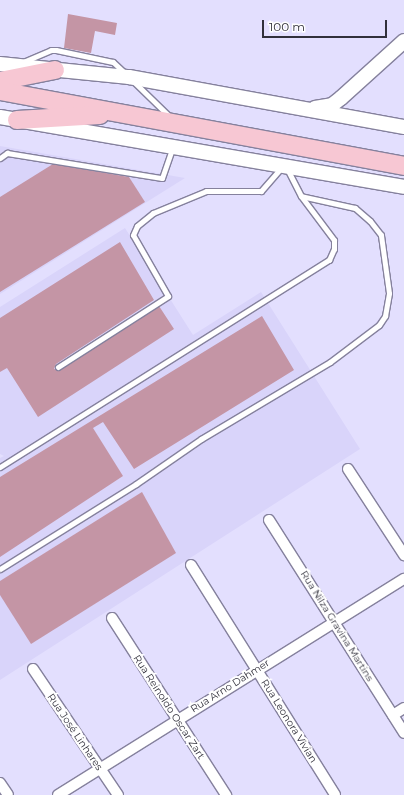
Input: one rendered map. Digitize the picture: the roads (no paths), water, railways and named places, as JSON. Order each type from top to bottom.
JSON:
[{"type":"highway","points":[[0,81],[55,70]]},
{"type":"highway","points":[[0,91],[175,122],[404,166]]},
{"type":"highway","points":[[8,118],[123,113]]},
{"type":"main road","points":[[312,109],[332,105],[404,41]]},
{"type":"main road","points":[[0,64],[129,77],[312,109],[404,127]]},
{"type":"main road","points":[[8,118],[285,164],[404,187]]},
{"type":"street","points":[[348,469],[404,555]]},
{"type":"street","name":"Rua Nilza Gravina Martins","points":[[269,520],[404,733]]},
{"type":"street","name":"Rua Leonora Vivian","points":[[191,566],[335,795]]},
{"type":"street","name":"Rua Arno Dahmer","points":[[58,795],[404,578]]},
{"type":"street","name":"Rua Reinoldo Oscar Zart","points":[[112,618],[226,795]]},
{"type":"street","name":"Rua José Linhares","points":[[33,669],[118,795]]},
{"type":"street","points":[[393,715],[404,708]]},
{"type":"street","points":[[0,783],[8,795]]},
{"type":"lane","points":[[15,66],[51,50],[113,62],[175,122]]},
{"type":"lane","points":[[0,158],[7,154],[162,178],[173,146]]},
{"type":"lane","points":[[0,467],[329,260],[334,249],[334,240],[301,196],[285,164],[262,191],[206,191],[153,213],[137,226],[133,235],[168,296],[58,367]]},
{"type":"lane","points":[[0,569],[136,484],[212,432],[330,362],[379,325],[385,316],[389,293],[381,235],[370,221],[355,208],[301,196]]}]
